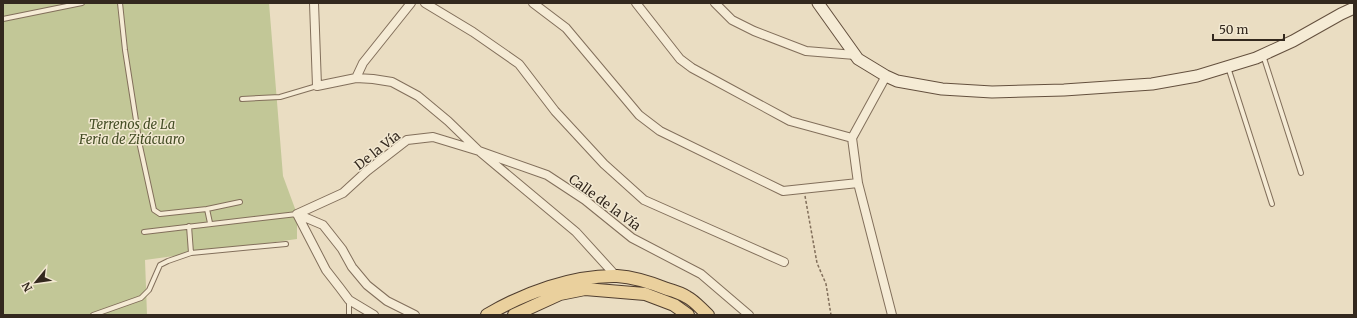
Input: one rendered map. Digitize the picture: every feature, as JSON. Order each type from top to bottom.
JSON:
[{"type":"main road","points":[[487,315],[509,302],[531,293],[580,279],[616,276],[658,285],[687,297],[708,315]]},
{"type":"main road","points":[[514,315],[560,294],[586,290],[644,294],[674,305],[688,315]]},
{"type":"street","points":[[314,3],[317,86],[356,78],[373,79],[392,82],[418,96],[448,121],[479,151],[576,232],[616,276]]},
{"type":"street","points":[[356,78],[363,63],[411,3]]},
{"type":"street","points":[[425,3],[473,32],[519,64],[555,111],[604,164],[644,200],[784,262]]},
{"type":"street","points":[[533,3],[566,28],[639,115],[660,131],[783,191],[858,183]]},
{"type":"street","points":[[636,3],[680,59],[692,68],[790,121],[852,138]]},
{"type":"street","points":[[715,3],[732,20],[754,31],[806,51],[855,56]]},
{"type":"street","points":[[818,3],[855,56],[886,76],[897,81],[942,89],[992,92],[1064,90],[1152,84],[1197,76],[1263,54],[1293,41],[1354,8]]},
{"type":"street","points":[[886,76],[852,138],[858,183],[892,315]]},
{"type":"street","name":"De la Vía","points":[[297,214],[343,193],[367,171],[407,140],[433,137],[479,151]]},
{"type":"street","name":"Calle de la Vía","points":[[479,151],[547,175],[586,200],[632,238],[701,274],[749,315]]},
{"type":"street","points":[[297,214],[326,270],[349,300],[374,315]]},
{"type":"street","points":[[297,214],[323,225],[342,249],[352,267],[367,285],[387,301],[415,315]]},
{"type":"lane","points":[[3,19],[82,3]]},
{"type":"lane","points":[[120,3],[124,50],[140,146],[154,210],[160,214],[207,209],[240,202]]},
{"type":"lane","points":[[1263,54],[1301,173]]},
{"type":"lane","points":[[1228,66],[1272,204]]},
{"type":"lane","points":[[242,99],[280,97],[317,86]]},
{"type":"lane","points":[[207,209],[210,224]]},
{"type":"lane","points":[[144,232],[297,214]]},
{"type":"lane","points":[[190,226],[191,253]]},
{"type":"lane","points":[[93,315],[141,298],[149,290],[160,265],[168,261],[191,253],[286,244]]},
{"type":"lane","points":[[349,300],[349,315]]},
{"type":"path","points":[[803,189],[817,263],[826,284],[832,315]]},
{"type":"green space","name":"Terrenos de La Feria de Zitácuaro","points":[[3,3],[269,3],[283,176],[297,214],[297,239],[145,260],[147,315],[3,315]]}]
